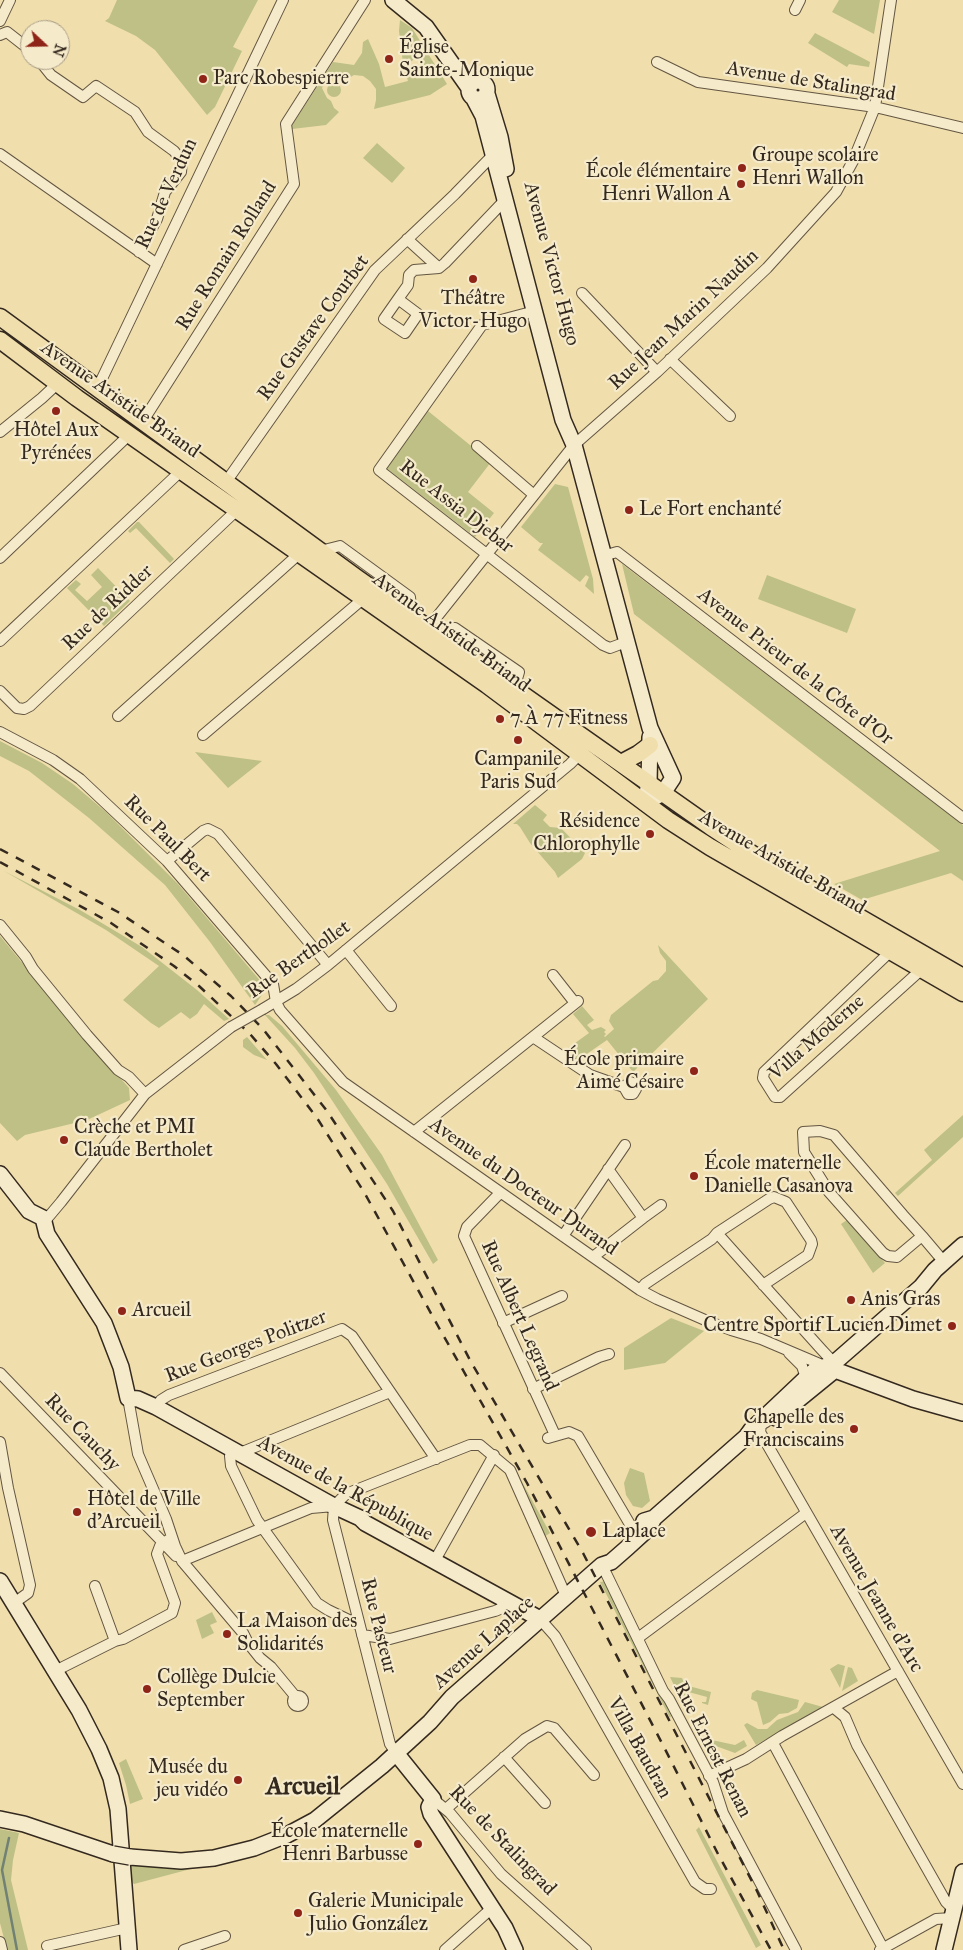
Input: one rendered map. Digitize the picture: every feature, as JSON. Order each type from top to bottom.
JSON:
[{"type":"main road","name":"Avenue Aristide Briand","points":[[0,317],[320,551],[514,689],[668,820],[710,847],[963,993]]},
{"type":"main road","name":"Avenue Aristide Briand","points":[[0,340],[85,403],[487,685],[585,748],[620,763],[769,865],[963,977]]},
{"type":"main road","name":"Rue de Verdun","points":[[85,403],[98,387]]},
{"type":"main road","points":[[620,763],[638,754],[650,745]]},
{"type":"street","points":[[0,21],[10,0]]},
{"type":"street","name":"Rue de Verdun","points":[[98,387],[283,0]]},
{"type":"street","name":"Rue Romain Rolland","points":[[143,421],[294,184],[286,124],[365,0]]},
{"type":"street","points":[[393,0],[426,27],[476,93]]},
{"type":"street","points":[[794,10],[800,0]]},
{"type":"street","name":"Rue Jean Marin Naudin","points":[[433,632],[487,554],[574,445],[656,372],[767,268],[836,192],[853,161],[875,108],[891,0]]},
{"type":"street","points":[[0,35],[7,32],[20,42]]},
{"type":"street","name":"Avenue de Stalingrad","points":[[657,62],[698,82],[875,108],[963,128]]},
{"type":"street","points":[[47,70],[51,75],[83,97],[96,86],[135,112],[148,132],[174,151],[182,161],[181,172],[165,192],[157,219],[139,252]]},
{"type":"street","name":"Avenue Victor Hugo","points":[[476,93],[500,137],[508,177],[571,418],[574,445],[626,642],[650,728],[673,778],[663,793]]},
{"type":"street","name":"Avenue Victor Hugo","points":[[476,93],[563,420],[574,445]]},
{"type":"street","name":"Rue Gustave Courbet","points":[[226,482],[375,270],[493,155],[500,137]]},
{"type":"street","points":[[0,154],[157,264]]},
{"type":"street","points":[[398,299],[408,285],[409,275],[414,270],[439,268],[505,200]]},
{"type":"street","points":[[407,239],[439,268]]},
{"type":"street","points":[[582,293],[656,372]]},
{"type":"street","name":"Rue Assia Djebar","points":[[535,311],[482,325],[379,470],[603,645],[610,648],[626,642]]},
{"type":"street","points":[[670,359],[730,416]]},
{"type":"street","points":[[2,427],[42,398],[58,383]]},
{"type":"street","points":[[0,558],[130,434]]},
{"type":"street","points":[[477,446],[534,495]]},
{"type":"street","points":[[0,641],[182,470]]},
{"type":"street","name":"Rue de Ridder","points":[[0,691],[16,708],[24,709],[30,706],[238,509]]},
{"type":"street","name":"Avenue Prieur de la Côte d'Or","points":[[603,556],[617,552],[963,818]]},
{"type":"street","points":[[118,716],[300,553]]},
{"type":"street","points":[[203,735],[364,598]]},
{"type":"street","name":"Avenue Victor Hugo","points":[[645,802],[649,783],[650,728]]},
{"type":"street","name":"Rue Paul Bert","points":[[0,732],[53,760],[80,779],[167,861],[273,984],[276,1002]]},
{"type":"street","name":"Rue Berthollet","points":[[45,1221],[145,1094],[231,1027],[276,1002],[328,965],[585,748]]},
{"type":"street","points":[[645,802],[663,793]]},
{"type":"street","points":[[167,861],[203,830],[208,829],[218,834],[328,965]]},
{"type":"street","points":[[0,925],[87,1035],[118,1070],[145,1094]]},
{"type":"street","points":[[346,950],[391,1006]]},
{"type":"street","name":"Villa Moderne","points":[[891,951],[764,1072],[763,1078],[775,1097],[780,1097],[922,969]]},
{"type":"street","points":[[414,1132],[576,1002],[553,975]]},
{"type":"street","name":"Avenue du Docteur Durand","points":[[276,1002],[285,1017],[343,1082],[640,1290],[657,1300],[723,1327],[831,1366]]},
{"type":"street","points":[[533,1036],[582,1071],[624,1087]]},
{"type":"street","points":[[922,1236],[897,1257],[888,1256],[883,1253],[829,1192],[804,1152],[803,1132],[816,1131],[834,1135],[922,1236],[944,1262]]},
{"type":"street","points":[[563,1236],[625,1145]]},
{"type":"street","points":[[608,1169],[643,1218]]},
{"type":"street","points":[[0,1174],[29,1211],[41,1216],[45,1221],[47,1234],[104,1324],[121,1367],[138,1454],[182,1561],[243,1633],[260,1658],[271,1667],[295,1696]]},
{"type":"street","name":"Rue Albert Legrand","points":[[500,1193],[467,1227],[464,1236],[533,1389],[551,1437],[569,1432],[578,1436],[636,1535]]},
{"type":"street","points":[[640,1290],[645,1284],[712,1239],[717,1233],[768,1199],[774,1197],[786,1202],[811,1240],[811,1251],[808,1255],[763,1284]]},
{"type":"street","points":[[593,1257],[661,1205]]},
{"type":"street","points":[[717,1233],[763,1284],[831,1366],[913,1399],[963,1413]]},
{"type":"street","name":"Avenue Laplace","points":[[3,1817],[112,1854],[159,1860],[198,1860],[230,1855],[287,1835],[315,1820],[396,1754],[430,1722],[452,1696],[602,1565],[611,1562],[636,1535],[649,1528],[654,1518],[753,1435],[751,1430],[783,1407],[831,1366],[921,1287],[963,1245]]},
{"type":"street","points":[[502,1323],[562,1296]]},
{"type":"street","name":"Rue Georges Politzer","points":[[156,1407],[161,1400],[169,1395],[342,1329],[352,1336],[436,1459]]},
{"type":"street","name":"Avenue du Docteur Durand","points":[[785,1349],[802,1366],[806,1378]]},
{"type":"street","points":[[533,1389],[599,1356],[609,1354]]},
{"type":"street","name":"Avenue Laplace","points":[[783,1407],[784,1397],[814,1371],[831,1366]]},
{"type":"street","name":"Rue Cauchy","points":[[0,1373],[182,1561]]},
{"type":"street","points":[[359,1625],[317,1603],[256,1520],[231,1466],[230,1456],[390,1392]]},
{"type":"street","name":"Avenue de la République","points":[[128,1398],[138,1399],[156,1407],[540,1619]]},
{"type":"street","name":"Avenue Jeanne d'Arc","points":[[753,1435],[806,1513],[963,1784]]},
{"type":"street","points":[[0,1442],[4,1490],[30,1586],[28,1593],[14,1603]]},
{"type":"street","points":[[182,1561],[311,1508],[334,1506],[346,1494],[470,1445],[480,1445],[510,1470],[566,1596]]},
{"type":"street","points":[[434,1562],[494,1455]]},
{"type":"street","name":"Rue Pasteur","points":[[334,1506],[333,1520],[359,1625],[390,1744],[396,1754]]},
{"type":"street","points":[[638,1638],[806,1513]]},
{"type":"street","points":[[55,1671],[115,1641],[123,1639],[174,1611],[175,1603],[157,1556],[157,1550],[171,1535]]},
{"type":"street","name":"Rue Ernest Renan","points":[[602,1565],[663,1691],[709,1776],[723,1812],[796,1950]]},
{"type":"street","points":[[0,1581],[100,1749],[115,1793],[129,1950]]},
{"type":"street","points":[[95,1586],[115,1641]]},
{"type":"street","points":[[362,1635],[390,1639],[495,1611],[500,1609],[506,1601]]},
{"type":"street","name":"Villa Baudran","points":[[540,1619],[555,1636],[695,1882],[705,1889],[711,1889]]},
{"type":"street","points":[[709,1776],[746,1759],[796,1727],[834,1708],[898,1671]]},
{"type":"street","points":[[834,1708],[845,1717],[857,1745],[953,1914]]},
{"type":"street","points":[[446,1809],[525,1739],[549,1725],[554,1728],[594,1775]]},
{"type":"street","points":[[773,1743],[882,1949],[936,1919],[953,1914]]},
{"type":"street","name":"Rue de Stalingrad","points":[[396,1754],[433,1799],[446,1809],[501,1874],[586,1950]]},
{"type":"street","points":[[504,1757],[545,1803]]},
{"type":"street","points":[[433,1799],[429,1807],[431,1814],[505,1928],[515,1950]]},
{"type":"street","points":[[944,1950],[963,1872]]},
{"type":"street","points":[[445,1950],[492,1908]]},
{"type":"street","points":[[46,1946],[127,1928]]},
{"type":"street","points":[[184,1950],[225,1936]]},
{"type":"street","points":[[0,1942],[2,1950]]},
{"type":"green space","name":"Parc Robespierre","points":[[117,0],[258,0],[233,47],[242,51],[215,107],[207,115],[155,50],[136,36],[105,21],[109,18]]},
{"type":"green space","points":[[839,0],[880,0],[874,34],[832,12]]},
{"type":"green space","points":[[400,20],[412,28],[447,84],[430,95],[374,109],[376,89],[363,76],[354,75],[344,81],[335,78],[329,79],[322,88],[334,108],[339,112],[326,125],[292,129],[291,127],[333,62],[354,65],[362,53],[363,42],[368,39],[379,64],[385,87],[408,81],[404,68],[413,65],[419,66],[422,61],[416,57],[412,61],[403,63],[399,31]]},
{"type":"green space","points":[[815,33],[870,62],[869,67],[849,64],[847,67],[808,43]]},
{"type":"green space","points":[[331,83],[337,83],[341,90],[337,97],[331,97],[327,93],[327,87]]},
{"type":"green space","points":[[377,143],[405,168],[392,183],[363,158]]},
{"type":"green space","points":[[428,411],[491,462],[468,492],[494,513],[475,537],[385,467]]},
{"type":"green space","points":[[555,484],[568,487],[593,579],[594,594],[585,586],[589,577],[586,575],[580,582],[538,550],[543,543],[540,543],[521,527]]},
{"type":"green space","points":[[137,522],[174,559],[170,563],[136,528],[130,533],[128,531]]},
{"type":"green space","points":[[622,564],[963,825],[963,881],[951,873],[862,900],[834,884],[940,851],[634,614]]},
{"type":"green space","points":[[98,568],[130,601],[104,626],[67,588],[76,580],[81,584],[75,590],[87,601],[102,587],[91,575]]},
{"type":"green space","points":[[767,575],[856,609],[847,633],[758,599]]},
{"type":"green space","points":[[0,741],[42,763],[73,784],[106,812],[178,884],[263,984],[264,992],[255,1005],[210,942],[165,885],[89,818],[29,771],[0,756]]},
{"type":"green space","points":[[195,752],[262,761],[228,788]]},
{"type":"green space","points":[[535,805],[547,815],[543,820],[550,827],[561,828],[585,853],[582,859],[558,878],[530,843],[520,827],[517,824],[513,824]]},
{"type":"green space","points":[[4,871],[80,910],[142,947],[197,990],[229,1019],[224,1021],[204,1004],[197,1014],[190,1019],[181,1012],[159,1028],[151,1023],[123,1000],[159,966],[106,930]]},
{"type":"green space","points":[[0,936],[129,1088],[130,1100],[87,1120],[25,1135],[17,1141],[0,1123]]},
{"type":"green space","points":[[658,945],[708,999],[633,1072],[607,1040],[578,1060],[564,1051],[589,1033],[573,1014],[582,1006],[594,1020],[587,1025],[592,1030],[601,1027],[606,1030],[604,1032],[606,1034],[605,1037],[614,1029],[609,1021],[611,1015],[653,981],[658,980],[666,971],[666,961],[660,953]]},
{"type":"green space","points":[[265,1015],[269,1015],[282,1026],[336,1090],[382,1155],[438,1260],[433,1264],[387,1184],[314,1073],[295,1048]]},
{"type":"green space","points":[[247,1037],[267,1060],[254,1055],[243,1047],[243,1040]]},
{"type":"green space","points":[[963,1115],[963,1137],[898,1196],[895,1193],[932,1160],[924,1150]]},
{"type":"green space","points":[[847,1220],[885,1263],[873,1273],[841,1224]]},
{"type":"green space","points":[[671,1318],[704,1331],[665,1363],[624,1370],[624,1348]]},
{"type":"green space","points":[[630,1468],[644,1473],[650,1501],[642,1508],[633,1506],[626,1495],[624,1483]]},
{"type":"green space","points":[[515,1469],[550,1533],[544,1537]]},
{"type":"green space","points":[[607,1581],[671,1716],[670,1718],[600,1582]]},
{"type":"green space","points":[[212,1612],[217,1622],[210,1625],[214,1633],[202,1639],[196,1620]]},
{"type":"green space","points":[[838,1664],[845,1666],[840,1688],[830,1669]]},
{"type":"green space","points":[[848,1667],[852,1668],[858,1681],[842,1691]]},
{"type":"green space","points":[[670,1677],[682,1678],[685,1685],[711,1692],[708,1705],[702,1703],[706,1702],[707,1697],[685,1691],[691,1708],[689,1716]]},
{"type":"green space","points":[[757,1690],[799,1700],[797,1708],[788,1713],[779,1714],[763,1725],[757,1702],[751,1699],[752,1693]]},
{"type":"green space","points":[[805,1702],[823,1707],[756,1745],[744,1725],[747,1723],[758,1729],[767,1729],[777,1720],[798,1712]]},
{"type":"green space","points":[[707,1739],[735,1745],[744,1740],[747,1746],[735,1753],[705,1742]]},
{"type":"green space","points":[[126,1759],[143,1799],[130,1804],[119,1763]]},
{"type":"green space","points":[[699,1827],[761,1945],[756,1948],[696,1830]]},
{"type":"green space","points":[[0,1829],[19,1833],[11,1880],[28,1950],[7,1950],[0,1923]]},
{"type":"green space","points":[[131,1864],[171,1869],[202,1866],[134,1884],[131,1881]]},
{"type":"waterway","points":[[9,1838],[2,1870],[17,1950]]},
{"type":"railway","points":[[0,849],[118,912],[183,955],[231,996],[263,1029],[327,1111],[393,1211],[471,1362],[583,1553],[757,1891],[784,1950]]},
{"type":"railway","points":[[0,862],[111,923],[174,966],[199,986],[250,1034],[276,1064],[317,1118],[364,1192],[527,1483],[718,1854],[771,1950]]},
{"type":"place","name":"Église Sainte-Monique","points":[[389,59]]},
{"type":"place","name":"Parc Robespierre","points":[[203,79]]},
{"type":"place","name":"Groupe scolaire Henri Wallon","points":[[742,168]]},
{"type":"place","name":"École élémentaire Henri Wallon A","points":[[741,184]]},
{"type":"place","name":"Théâtre Victor-Hugo","points":[[473,279]]},
{"type":"place","name":"Hôtel Aux Pyrénées","points":[[56,411]]},
{"type":"place","name":"Le Fort enchanté","points":[[629,510]]},
{"type":"place","name":"7 À 77 Fitness","points":[[500,719]]},
{"type":"place","name":"Campanile Paris Sud","points":[[518,740]]},
{"type":"place","name":"Résidence Chlorophylle","points":[[650,834]]},
{"type":"place","name":"École primaire Aimé Césaire","points":[[694,1071]]},
{"type":"place","name":"Crèche et PMI Claude Bertholet","points":[[64,1140]]},
{"type":"place","name":"École maternelle Danielle Casanova","points":[[694,1176]]},
{"type":"place","name":"Anis Gras","points":[[851,1300]]},
{"type":"place","name":"Arcueil","points":[[122,1311]]},
{"type":"place","name":"Centre Sportif Lucien Dimet","points":[[952,1326]]},
{"type":"place","name":"Chapelle des Franciscains","points":[[854,1429]]},
{"type":"place","name":"Hôtel de Ville d'Arcueil","points":[[77,1512]]},
{"type":"place","name":"Laplace","points":[[591,1532]]},
{"type":"place","name":"La Maison des Solidarités","points":[[227,1634]]},
{"type":"place","name":"Collège Dulcie September","points":[[147,1689]]},
{"type":"place","name":"Musée du jeu vidéo","points":[[238,1780]]},
{"type":"place","name":"École maternelle Henri Barbusse","points":[[418,1844]]},
{"type":"place","name":"Galerie Municipale Julio González","points":[[298,1913]]},
{"type":"district","name":"Arcueil","points":[[303,1788]]}]
